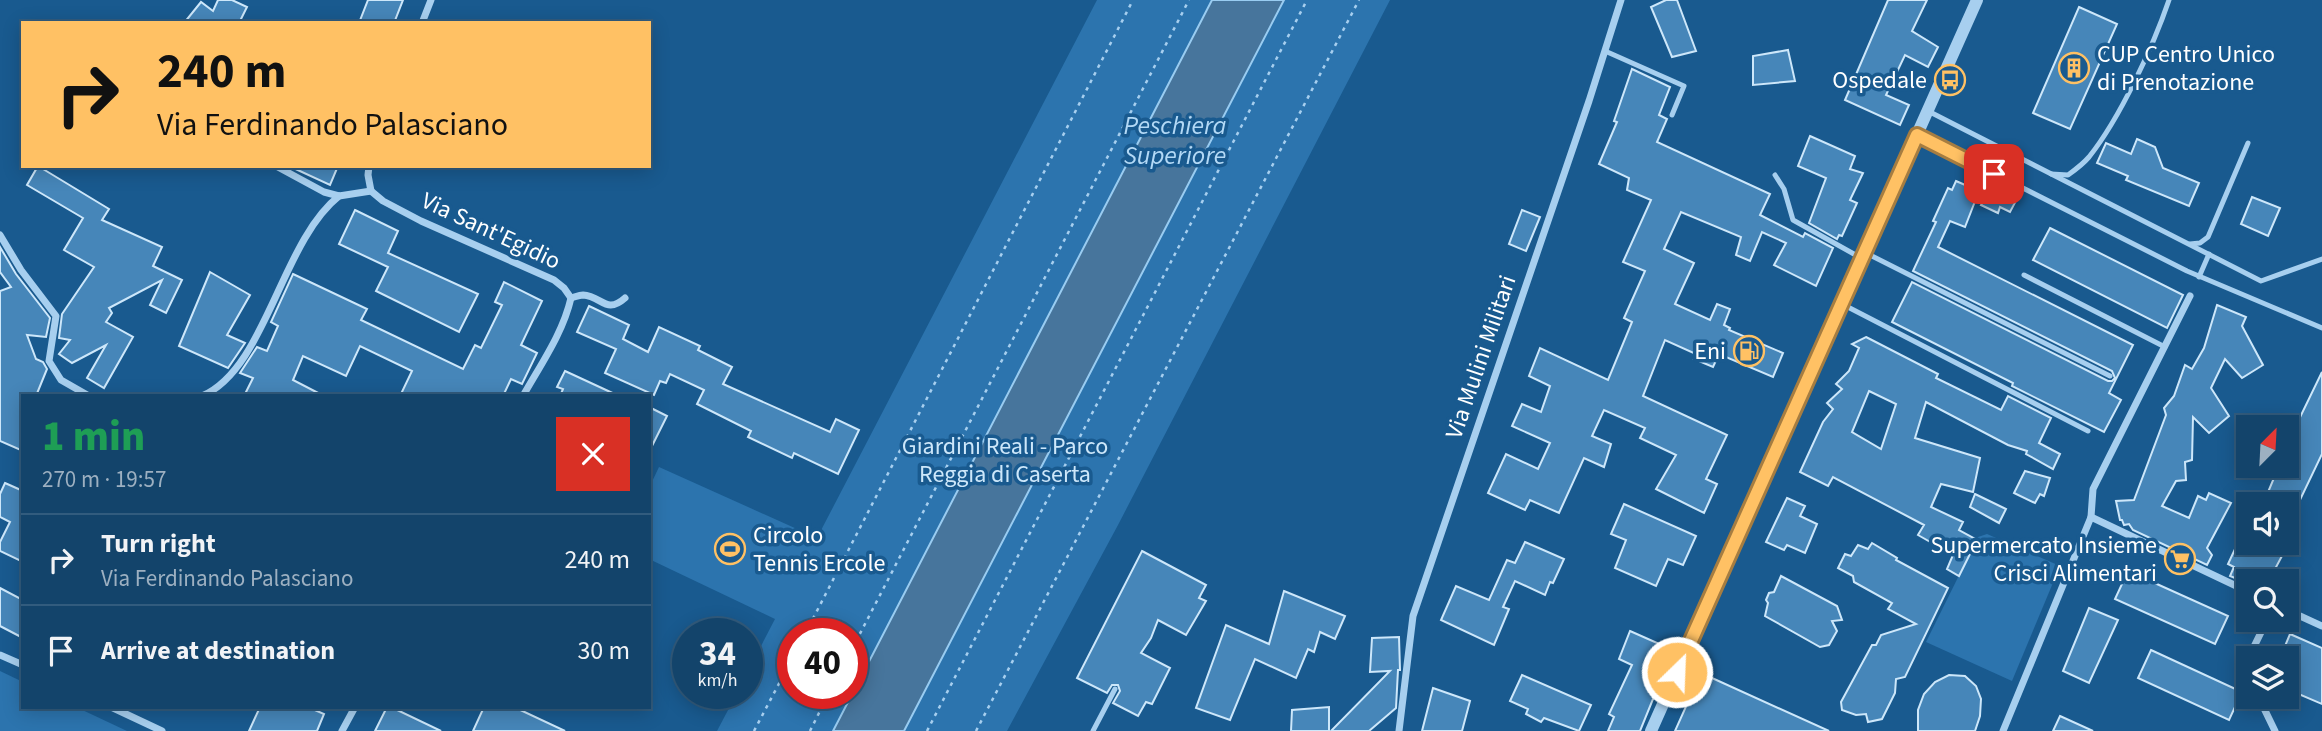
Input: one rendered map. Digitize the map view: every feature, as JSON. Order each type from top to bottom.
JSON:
[{"type":"street","points":[[423,21],[431,0]]},
{"type":"street","name":"Via Mulini Militari","points":[[1398,731],[1413,616],[1621,0]]},
{"type":"street","points":[[1651,731],[1978,0]]},
{"type":"street","points":[[280,168],[324,192],[340,196],[371,191],[369,168]]},
{"type":"street","name":"Via Sant'Egidio","points":[[371,191],[383,201],[421,221],[554,280],[571,298]]},
{"type":"street","points":[[206,394],[232,372],[258,333],[309,230],[326,206],[340,196]]},
{"type":"street","points":[[0,235],[20,270],[56,316],[49,361],[61,380],[86,394]]},
{"type":"street","points":[[524,394],[568,313],[571,298],[584,295],[610,306],[625,298]]},
{"type":"street","points":[[2003,731],[2091,517],[2093,489],[2190,296]]},
{"type":"street","points":[[2091,517],[2236,586]]},
{"type":"street","points":[[2299,615],[2322,626]]},
{"type":"street","points":[[0,654],[21,664]]},
{"type":"street","points":[[115,709],[162,731]]},
{"type":"street","points":[[342,731],[354,709]]},
{"type":"street","points":[[2264,709],[2275,731]]},
{"type":"lane","points":[[2047,174],[2068,175],[2088,159],[2143,62],[2169,0]]},
{"type":"lane","points":[[1605,51],[1684,86],[1672,115]]},
{"type":"lane","points":[[1928,111],[2261,281],[2322,259]]},
{"type":"lane","points":[[1917,135],[2199,276],[2322,328]]},
{"type":"lane","points":[[2187,244],[2200,243],[2208,237],[2248,143]]},
{"type":"lane","points":[[1775,175],[1784,189],[1793,220],[2110,376]]},
{"type":"lane","points":[[2199,276],[2208,254]]},
{"type":"lane","points":[[2024,275],[2165,347]]},
{"type":"lane","points":[[1842,304],[2088,432]]},
{"type":"lane","points":[[1093,731],[1115,689]]},
{"type":"path","points":[[813,618],[1133,0]]},
{"type":"path","points":[[868,618],[1189,0]]},
{"type":"path","points":[[927,731],[1307,0]]},
{"type":"path","points":[[976,731],[1359,0]]},
{"type":"path","points":[[754,731],[777,687]]},
{"type":"path","points":[[810,731],[822,709]]},
{"type":"green space","name":"Giardini Reali - Parco Reggia di Caserta","points":[[1097,0],[1390,0],[1118,525],[1007,731],[717,731],[729,709],[763,709],[763,642],[775,619],[651,560],[651,484],[659,467],[817,538]]},
{"type":"green space","points":[[1987,534],[2060,566],[2012,681],[1926,642],[1978,537]]},
{"type":"green space","points":[[0,671],[21,681],[21,709],[80,709],[127,731],[0,731]]},
{"type":"water","name":"Peschiera Superiore","points":[[1212,0],[1284,0],[904,731],[833,731],[844,709],[868,709],[868,663]]},
{"type":"building","points":[[218,0],[232,0],[247,7],[240,21],[186,21],[201,2],[213,11]]},
{"type":"building","points":[[368,0],[403,0],[395,21],[360,21]]},
{"type":"building","points":[[1666,0],[1677,0],[1696,51],[1672,57],[1651,7]]},
{"type":"building","points":[[1888,0],[1927,0],[1912,31],[1938,47],[1928,67],[1905,55],[1886,95],[1909,105],[1900,125],[1845,100]]},
{"type":"building","name":"CUP Centro Unico di Prenotazione","points":[[2079,7],[2117,24],[2070,129],[2033,113]]},
{"type":"building","points":[[1788,50],[1795,81],[1753,85],[1753,56]]},
{"type":"building","points":[[1632,69],[1670,87],[1659,115],[1667,119],[1657,142],[1770,194],[1760,215],[1803,237],[1805,233],[1833,248],[1816,286],[1774,265],[1786,243],[1762,232],[1750,261],[1736,255],[1741,237],[1681,212],[1664,249],[1694,263],[1675,304],[1710,320],[1717,304],[1730,309],[1724,325],[1730,328],[1729,330],[1783,353],[1773,377],[1719,354],[1713,367],[1694,359],[1696,354],[1665,340],[1643,396],[1727,435],[1706,479],[1717,484],[1704,513],[1656,489],[1676,455],[1640,438],[1645,428],[1604,410],[1592,436],[1611,444],[1604,467],[1584,458],[1559,513],[1530,500],[1525,510],[1488,493],[1506,454],[1538,469],[1550,443],[1512,426],[1522,404],[1541,412],[1550,386],[1529,376],[1540,348],[1608,380],[1632,322],[1624,318],[1645,271],[1623,262],[1651,200],[1627,190],[1629,178],[1599,164],[1617,122],[1614,121]]},
{"type":"building","points":[[1810,136],[1855,156],[1850,169],[1863,173],[1850,200],[1857,203],[1842,236],[1839,235],[1837,239],[1809,223],[1826,178],[1798,166]]},
{"type":"building","points":[[2137,139],[2155,147],[2163,168],[2199,183],[2189,206],[2126,180],[2128,176],[2097,163],[2106,143],[2131,154]]},
{"type":"building","points":[[37,168],[41,168],[109,209],[102,220],[162,247],[153,266],[182,280],[166,313],[150,305],[162,280],[109,308],[112,313],[106,322],[133,337],[104,388],[87,378],[106,345],[72,363],[59,354],[70,340],[59,338],[62,314],[94,267],[64,250],[83,218],[27,185]]},
{"type":"building","points":[[293,168],[337,168],[330,185]]},
{"type":"building","points":[[1956,181],[1979,191],[1965,227],[1950,221],[1938,247],[2133,345],[2109,393],[2121,400],[2104,432],[1892,322],[1912,282],[2108,381],[2115,378],[2112,371],[1913,271],[1936,222],[1933,221],[1948,188],[1952,190]]},
{"type":"building","points":[[1996,185],[2018,197],[2010,212],[2000,207],[1998,213],[1981,205]]},
{"type":"building","points":[[2252,197],[2280,208],[2268,236],[2241,224]]},
{"type":"building","points":[[355,210],[398,231],[388,253],[478,294],[459,332],[376,291],[388,267],[339,244]]},
{"type":"building","points":[[1522,210],[1540,217],[1526,251],[1509,244]]},
{"type":"building","points":[[2050,228],[2183,295],[2167,328],[2033,260]]},
{"type":"building","points":[[0,247],[16,274],[50,318],[46,337],[27,335],[36,359],[43,362],[47,369],[37,394],[21,394],[21,450],[0,441],[0,291],[11,287],[0,272]]},
{"type":"building","points":[[210,272],[250,295],[227,335],[245,343],[228,368],[179,346]]},
{"type":"building","points":[[293,274],[367,309],[361,320],[463,369],[475,345],[481,348],[502,305],[495,302],[504,282],[542,301],[521,345],[537,353],[522,384],[511,379],[504,394],[401,394],[412,371],[360,346],[346,376],[303,356],[293,380],[320,394],[245,394],[253,378],[240,373],[257,347],[267,351],[278,326],[271,322]]},
{"type":"building","points":[[2217,305],[2246,317],[2242,326],[2263,365],[2242,378],[2225,359],[2211,388],[2229,416],[2209,433],[2193,417],[2192,460],[2185,462],[2186,480],[2176,481],[2162,506],[2189,518],[2198,496],[2206,500],[2209,493],[2231,503],[2207,548],[2212,555],[2207,565],[2133,530],[2129,524],[2124,525],[2120,520],[2116,501],[2134,500],[2166,415],[2164,408],[2174,396],[2185,365],[2192,369],[2204,348]]},
{"type":"building","points":[[589,306],[629,325],[623,339],[648,352],[659,327],[700,346],[698,350],[732,367],[723,384],[830,432],[836,419],[859,430],[838,474],[794,453],[792,458],[748,437],[751,431],[697,404],[704,390],[670,374],[666,383],[660,381],[654,395],[605,373],[616,349],[577,332]]},
{"type":"building","points":[[1866,337],[1938,374],[1936,378],[2001,410],[2008,396],[2051,418],[2039,443],[2060,454],[2053,469],[2026,454],[2027,451],[2008,445],[1926,402],[1915,438],[1980,458],[1973,492],[1941,484],[1931,507],[1963,522],[1959,530],[1977,540],[1959,576],[1947,569],[1953,555],[1918,535],[1924,525],[1833,477],[1828,486],[1800,472],[1823,422],[1833,409],[1827,403],[1842,389],[1836,384],[1849,371],[1859,348],[1852,344]],"holes":[[[1869,391],[1896,404],[1881,449],[1852,432]]]},
{"type":"building","points":[[565,371],[615,394],[561,394],[563,389],[557,387]]},
{"type":"building","points":[[2322,372],[2322,454],[2299,502],[2299,492],[2268,492],[2274,478],[2300,478],[2300,417]]},
{"type":"building","points":[[651,408],[667,416],[651,448]]},
{"type":"building","points":[[2025,471],[2050,478],[2044,496],[2040,494],[2035,503],[2014,493]]},
{"type":"building","points":[[5,483],[21,490],[21,561],[0,551],[0,542],[10,522],[0,517],[0,494]]},
{"type":"building","points":[[1975,494],[2006,509],[1999,523],[1970,507]]},
{"type":"building","points":[[1787,498],[1805,506],[1800,516],[1817,524],[1805,553],[1787,545],[1784,550],[1766,542]]},
{"type":"building","points":[[1624,504],[1696,536],[1683,565],[1668,559],[1656,586],[1615,568],[1626,540],[1611,534]]},
{"type":"building","points":[[1525,542],[1564,559],[1545,595],[1515,581],[1503,607],[1509,609],[1494,645],[1441,620],[1456,586],[1489,600],[1507,560],[1515,563]]},
{"type":"building","points":[[1872,543],[1897,558],[1896,560],[1948,588],[1905,677],[1896,679],[1895,693],[1882,719],[1868,722],[1866,714],[1856,715],[1842,710],[1841,702],[1872,645],[1876,645],[1881,635],[1916,624],[1888,609],[1892,603],[1854,582],[1853,576],[1838,568],[1845,554],[1851,556],[1858,545],[1868,549]]},
{"type":"building","points":[[2235,549],[2236,555],[2282,555],[2275,569],[2236,569],[2236,578],[2230,576],[2234,567],[2228,564]]},
{"type":"building","points":[[1142,551],[1206,585],[1199,598],[1206,601],[1186,635],[1158,620],[1141,653],[1170,668],[1152,704],[1146,702],[1138,716],[1113,703],[1120,691],[1118,685],[1112,685],[1107,693],[1077,678]]},
{"type":"building","points":[[2128,571],[2228,616],[2215,644],[2115,599]]},
{"type":"building","points":[[1781,576],[1837,606],[1842,620],[1832,621],[1837,631],[1829,645],[1820,647],[1765,616],[1768,603],[1766,600],[1769,593],[1774,592]]},
{"type":"building","points":[[0,588],[21,599],[21,637],[0,626]]},
{"type":"building","points":[[1284,591],[1345,616],[1335,639],[1320,632],[1314,652],[1308,649],[1296,678],[1255,659],[1230,720],[1196,708],[1226,625],[1269,644]]},
{"type":"building","points":[[2089,608],[2118,620],[2089,683],[2063,671]]},
{"type":"building","points":[[1630,631],[1673,650],[1640,731],[1608,731],[1614,717],[1609,714],[1632,665],[1619,659]]},
{"type":"building","points":[[2290,634],[2322,648],[2322,704],[2299,694],[2299,646],[2285,646]]},
{"type":"building","points":[[1399,637],[1400,670],[1396,708],[1369,731],[1331,731],[1390,671],[1370,672],[1372,638]]},
{"type":"building","points":[[2151,650],[2236,689],[2236,705],[2229,720],[2138,678]]},
{"type":"building","points":[[1701,673],[1829,731],[1675,731]]},
{"type":"building","points":[[1522,675],[1591,705],[1579,731],[1544,718],[1541,722],[1526,714],[1528,709],[1510,701]]},
{"type":"building","points":[[1949,675],[1965,676],[1976,686],[1981,699],[1980,716],[1975,731],[1918,731],[1918,710],[1924,694],[1935,682]]},
{"type":"building","points":[[1433,688],[1470,701],[1462,731],[1422,731]]},
{"type":"building","points":[[1329,707],[1329,731],[1291,731],[1292,710]]},
{"type":"building","points":[[259,709],[313,709],[324,714],[317,731],[249,731]]},
{"type":"building","points":[[386,709],[395,709],[441,731],[375,731]]},
{"type":"building","points":[[483,709],[518,709],[565,731],[473,731]]},
{"type":"building","points":[[2060,716],[2093,731],[2053,731]]},
{"type":"place","name":"CUP Centro Unico di Prenotazione","points":[[2074,68]]},
{"type":"place","name":"Ospedale","points":[[1950,80]]},
{"type":"place","name":"Eni","points":[[1749,351]]},
{"type":"place","name":"Circolo Tennis Ercole","points":[[730,549]]},
{"type":"place","name":"Supermercato Insieme Crisci Alimentari","points":[[2180,559]]},
{"type":"route","points":[[1677,672],[1917,135],[1994,174]]}]
